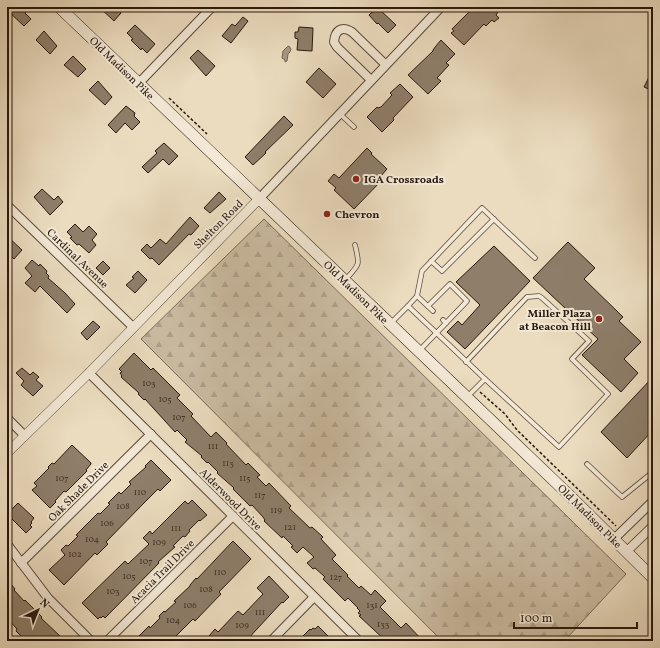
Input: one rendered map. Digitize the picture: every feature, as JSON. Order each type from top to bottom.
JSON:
[{"type":"main road","name":"Old Madison Pike","points":[[62,8],[138,84],[467,397],[653,578]]},
{"type":"street","points":[[138,84],[212,7]]},
{"type":"street","name":"Shelton Road","points":[[7,453],[133,328],[259,199],[440,7]]},
{"type":"street","points":[[371,80],[337,47],[334,42],[336,33],[341,29],[346,29],[352,32],[385,64]]},
{"type":"street","name":"Cardinal Avenue","points":[[7,205],[133,328]]},
{"type":"street","name":"Alderwood Drive","points":[[89,372],[359,641]]},
{"type":"street","points":[[7,418],[24,435]]},
{"type":"street","name":"Oak Shade Drive","points":[[21,562],[151,434]]},
{"type":"street","points":[[613,540],[653,501]]},
{"type":"street","name":"Acacia Trail Drive","points":[[107,641],[233,516]]},
{"type":"street","points":[[626,552],[653,526]]},
{"type":"street","points":[[7,544],[48,598],[92,641]]},
{"type":"street","points":[[271,641],[314,597]]},
{"type":"lane","points":[[340,113],[354,127]]},
{"type":"lane","points":[[390,324],[417,296],[422,271],[482,208],[535,258]]},
{"type":"lane","points":[[431,261],[442,272],[494,219]]},
{"type":"lane","points":[[344,281],[358,264],[359,260],[356,245]]},
{"type":"lane","points":[[418,352],[444,322],[467,301],[450,284],[428,306]]},
{"type":"lane","points":[[417,296],[432,311]]},
{"type":"lane","points":[[408,306],[466,362],[559,447],[608,394],[572,359],[589,341],[539,296],[526,297],[466,362]]},
{"type":"lane","points":[[467,397],[485,379]]},
{"type":"lane","points":[[588,464],[622,497],[653,472]]},
{"type":"path","points":[[482,393],[505,414],[517,430],[616,526]]},
{"type":"green space","points":[[264,219],[626,574],[567,638],[569,641],[442,641],[141,339]]},
{"type":"shaded area","points":[[289,46],[291,49],[288,54],[287,61],[285,62],[282,58],[283,51]]},
{"type":"building","points":[[14,7],[23,7],[27,11],[25,13],[31,19],[24,26],[9,12]]},
{"type":"building","points":[[99,7],[115,7],[121,13],[114,21]]},
{"type":"building","points":[[466,7],[492,7],[498,12],[496,15],[499,18],[494,22],[492,20],[486,26],[484,24],[464,45],[451,33],[454,31],[452,29],[470,11]]},
{"type":"building","points":[[377,8],[396,25],[388,33],[369,15]]},
{"type":"building","points":[[243,17],[248,21],[231,43],[222,36],[232,24],[235,26]]},
{"type":"building","points":[[135,25],[155,44],[147,53],[142,48],[141,50],[131,40],[133,39],[127,33]]},
{"type":"building","points":[[299,27],[313,28],[312,51],[297,50],[298,39],[295,38],[295,32],[298,32]]},
{"type":"building","points":[[44,31],[57,46],[50,54],[36,40]]},
{"type":"building","points":[[441,40],[455,54],[446,63],[449,65],[437,78],[441,81],[428,94],[408,75],[433,51]]},
{"type":"building","points":[[198,50],[215,66],[206,76],[190,58]]},
{"type":"building","points":[[73,56],[86,69],[78,77],[64,65]]},
{"type":"building","points":[[319,68],[336,84],[323,98],[306,82]]},
{"type":"building","points":[[653,69],[653,91],[644,87]]},
{"type":"building","points":[[98,81],[112,97],[105,105],[89,90]]},
{"type":"building","points":[[400,84],[413,97],[382,132],[367,117],[377,107],[381,107],[392,95],[390,93]]},
{"type":"building","points":[[126,106],[135,113],[134,116],[140,122],[132,130],[125,123],[116,133],[108,125]]},
{"type":"building","points":[[284,116],[293,125],[253,165],[245,157]]},
{"type":"building","points":[[164,143],[178,156],[169,165],[163,159],[148,173],[142,167],[157,153],[155,151]]},
{"type":"building","name":"IGA Crossroads","points":[[367,148],[372,153],[371,154],[387,169],[380,177],[383,179],[354,209],[334,190],[336,188],[328,181],[334,174],[339,178]]},
{"type":"building","points":[[42,189],[54,200],[58,196],[63,202],[50,215],[34,197]]},
{"type":"building","points":[[219,192],[226,199],[210,213],[204,208]]},
{"type":"building","points":[[190,217],[199,226],[191,235],[189,234],[159,265],[141,250],[147,244],[151,248],[160,239],[166,244]]},
{"type":"building","points":[[75,224],[83,232],[89,226],[97,234],[92,240],[96,245],[89,253],[79,244],[77,245],[70,238],[72,237],[67,232]]},
{"type":"building","points":[[7,236],[22,250],[14,259],[12,257],[7,261]]},
{"type":"building","name":"Miller Plaza at Beacon Hill","points":[[568,242],[595,268],[584,279],[623,317],[619,321],[641,342],[624,359],[638,373],[621,392],[582,355],[598,339],[533,278]]},
{"type":"building","points":[[494,246],[530,281],[465,349],[447,332],[458,321],[462,325],[480,305],[456,282]]},
{"type":"building","points":[[32,260],[39,266],[40,264],[47,271],[46,273],[49,276],[48,278],[75,304],[67,313],[40,286],[35,292],[25,283],[32,276],[25,268]]},
{"type":"building","points":[[103,261],[110,268],[103,275],[96,268]]},
{"type":"building","points":[[138,271],[147,280],[135,293],[126,285],[134,278],[132,277]]},
{"type":"building","points":[[93,321],[100,327],[87,340],[81,333]]},
{"type":"building","points":[[134,353],[151,370],[153,368],[180,395],[177,398],[193,414],[191,416],[211,437],[216,432],[246,465],[248,463],[260,475],[257,477],[266,486],[269,483],[291,506],[289,508],[310,528],[312,527],[323,537],[321,539],[336,555],[332,559],[359,588],[361,586],[371,595],[375,590],[386,601],[380,607],[401,628],[406,623],[423,641],[386,641],[359,616],[361,615],[358,613],[360,611],[358,608],[348,598],[345,601],[323,579],[325,577],[307,563],[314,557],[303,547],[297,553],[291,547],[293,546],[283,536],[282,538],[264,521],[265,520],[263,517],[252,505],[250,506],[208,462],[207,463],[201,457],[202,456],[185,442],[187,440],[177,430],[175,432],[145,399],[144,400],[138,394],[139,393],[121,377],[122,376],[120,373],[122,372],[119,369]]},
{"type":"building","points":[[22,368],[30,375],[33,372],[39,377],[36,380],[43,386],[33,396],[21,385],[24,381],[16,373]]},
{"type":"building","points":[[653,377],[653,430],[627,458],[601,432]]},
{"type":"building","points":[[72,445],[91,464],[86,470],[87,471],[66,492],[64,491],[50,508],[32,490],[37,486],[34,483],[52,463],[54,464]]},
{"type":"building","points":[[151,460],[171,480],[160,491],[158,489],[106,542],[108,544],[97,555],[95,553],[64,585],[49,570],[65,555],[61,550],[66,545],[68,546],[78,536],[76,535],[98,513],[100,514],[110,504],[108,503],[119,492],[121,494],[131,484],[129,482],[146,467],[145,466]]},
{"type":"building","points":[[192,500],[207,515],[200,521],[199,520],[189,530],[190,531],[185,537],[183,536],[173,546],[175,547],[158,562],[159,563],[105,618],[103,616],[98,619],[82,603],[125,561],[128,564],[149,544],[143,538],[150,531],[152,534],[185,501],[188,504]]},
{"type":"building","points":[[18,503],[34,518],[30,525],[32,527],[26,533],[7,514]]},
{"type":"building","points":[[233,541],[251,559],[219,592],[221,594],[195,621],[193,619],[171,641],[134,641],[149,626],[150,628],[160,618],[159,616],[164,611],[165,612],[176,602],[174,601]]},
{"type":"building","points":[[269,576],[289,597],[283,603],[282,602],[246,641],[214,641],[209,636],[215,629],[218,632],[238,611],[243,615],[263,594],[257,588]]},
{"type":"building","points":[[7,579],[24,601],[25,600],[62,638],[59,641],[26,641],[16,631],[17,629],[7,618]]},
{"type":"building","points":[[318,626],[333,641],[298,641],[310,629],[315,629]]},
{"type":"place","name":"IGA Crossroads","points":[[356,179]]},
{"type":"place","name":"Chevron","points":[[327,214]]},
{"type":"place","name":"Miller Plaza at Beacon Hill","points":[[599,319]]}]
